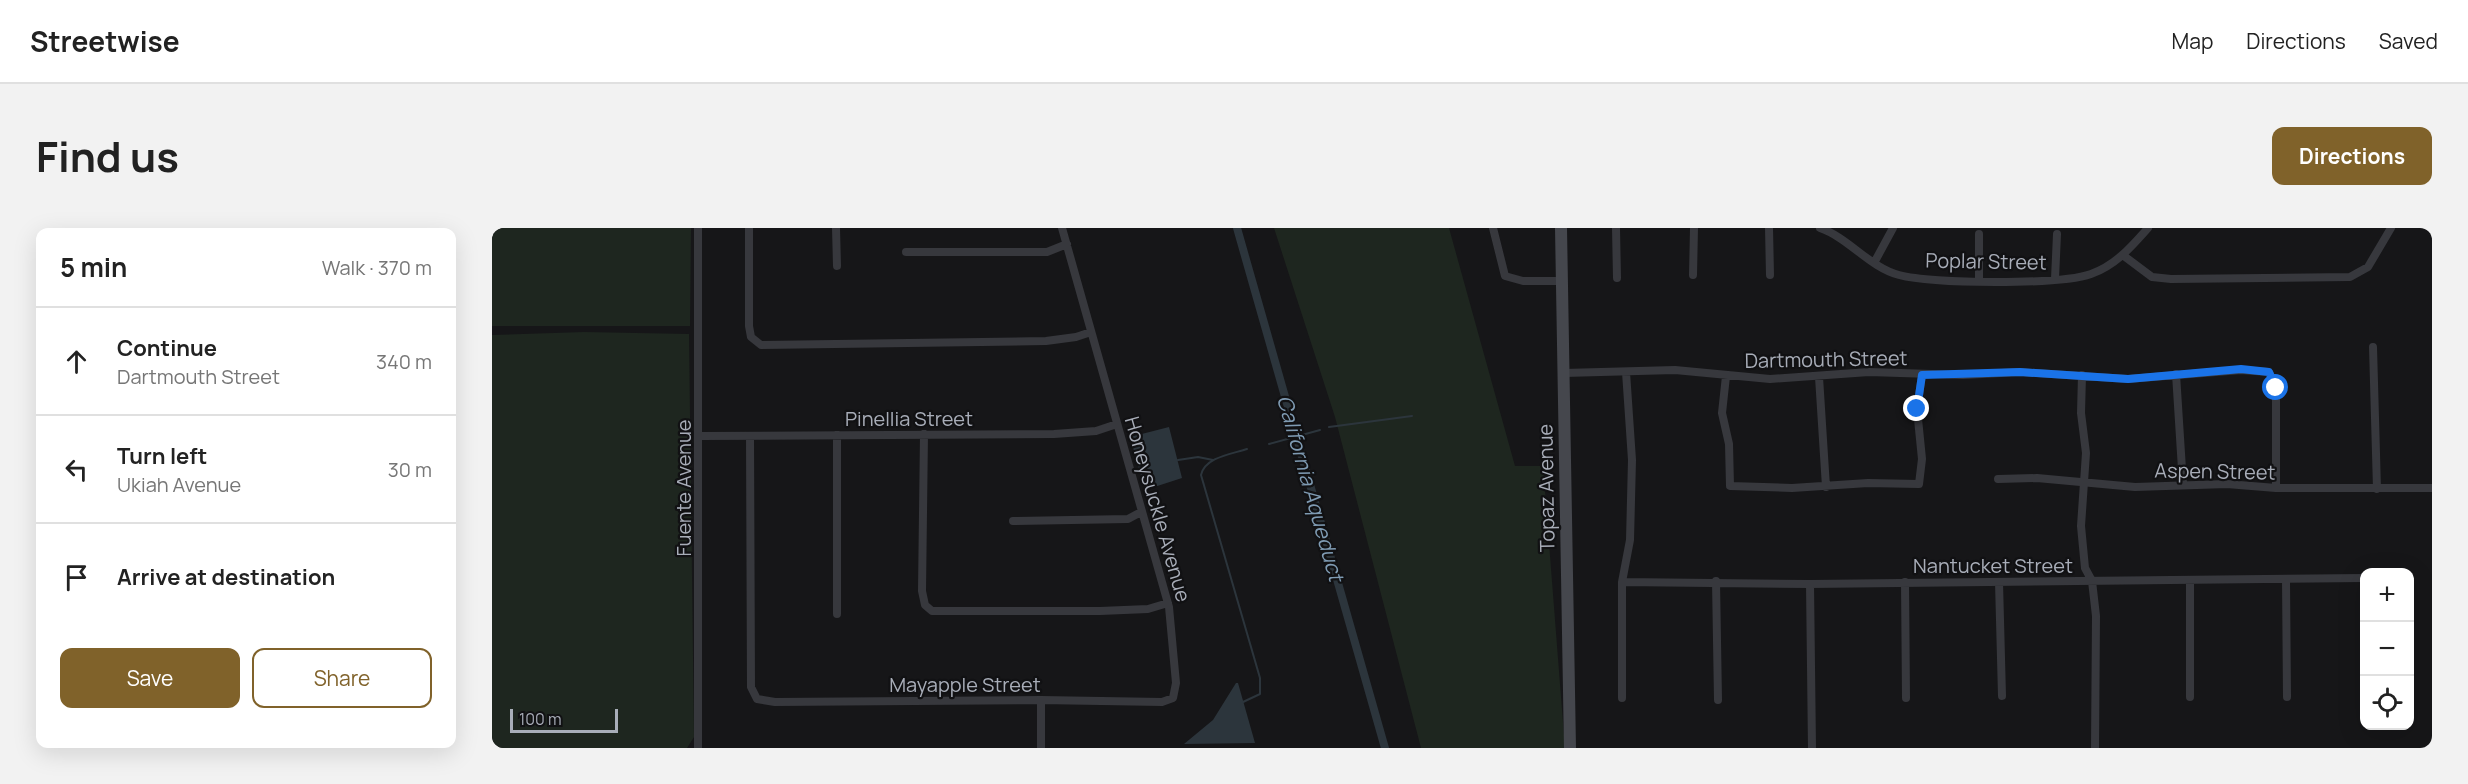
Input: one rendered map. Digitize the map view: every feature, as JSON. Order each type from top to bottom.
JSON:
[{"type":"street","name":"Fuente Avenue","points":[[698,228],[700,436],[698,748]]},
{"type":"street","points":[[749,228],[751,338],[760,345],[1046,341],[1076,337],[1091,332]]},
{"type":"street","points":[[836,228],[837,266]]},
{"type":"street","name":"Honeysuckle Avenue","points":[[1062,228],[1168,603],[1176,683],[1173,698]]},
{"type":"street","points":[[1493,228],[1505,276],[1523,281],[1561,281]]},
{"type":"street","name":"Topaz Avenue","points":[[1560,228],[1570,748]]},
{"type":"street","points":[[1616,228],[1617,278]]},
{"type":"street","points":[[1693,275],[1694,228]]},
{"type":"street","points":[[1769,228],[1770,275]]},
{"type":"street","name":"Poplar Street","points":[[1820,228],[1836,233],[1875,263],[1898,275],[1944,280],[2055,279],[2092,274],[2124,256],[2148,228]]},
{"type":"street","points":[[1875,263],[1893,228]]},
{"type":"street","points":[[2124,256],[2152,277],[2171,279],[2350,277],[2368,267],[2391,228]]},
{"type":"street","points":[[1979,234],[1979,280]]},
{"type":"street","points":[[2055,279],[2057,234]]},
{"type":"street","points":[[906,252],[1047,252],[1067,244]]},
{"type":"street","points":[[2373,347],[2377,489]]},
{"type":"street","name":"Dartmouth Street","points":[[1564,373],[1676,370],[1770,379],[1869,372],[1922,375],[2020,372],[2128,379],[2241,369],[2269,372],[2276,388],[2276,488]]},
{"type":"street","points":[[1622,698],[1622,582],[1630,540],[1632,460],[1626,372]]},
{"type":"street","points":[[2176,374],[2183,485]]},
{"type":"street","points":[[1726,376],[1722,413],[1729,444],[1730,486],[1792,489],[1868,483],[1918,484],[1922,459],[1917,409],[1922,375]]},
{"type":"street","points":[[2082,375],[2081,413],[2086,453],[2086,483],[2081,526],[2085,568],[2092,582],[2096,616],[2095,748]]},
{"type":"street","points":[[1819,376],[1826,487]]},
{"type":"street","name":"Pinellia Street","points":[[700,436],[1054,434],[1096,431],[1117,424]]},
{"type":"street","points":[[924,434],[922,591],[925,605],[932,611],[1100,611],[1148,609],[1168,603]]},
{"type":"street","points":[[837,435],[837,614]]},
{"type":"street","name":"Mayapple Street","points":[[750,436],[751,664],[752,687],[757,699],[775,702],[1041,699],[1162,702],[1173,698]]},
{"type":"street","name":"Aspen Street","points":[[1998,479],[2037,478],[2135,487],[2227,484],[2276,488],[2432,488]]},
{"type":"street","points":[[1013,521],[1128,519],[1141,512]]},
{"type":"street","name":"Nantucket Street","points":[[1622,582],[1716,581],[1810,584],[2360,578]]},
{"type":"street","points":[[2190,580],[2190,697]]},
{"type":"street","points":[[2286,580],[2287,697]]},
{"type":"street","points":[[1716,581],[1718,700]]},
{"type":"street","points":[[1905,582],[1906,698]]},
{"type":"street","points":[[1999,582],[2002,696]]},
{"type":"street","points":[[1810,584],[1812,748]]},
{"type":"street","points":[[1041,699],[1041,748]]},
{"type":"shaded area","points":[[492,228],[691,228],[690,326],[492,326]]},
{"type":"shaded area","points":[[1274,228],[1449,228],[1515,466],[1543,466],[1565,748],[1421,748],[1335,417]]},
{"type":"shaded area","points":[[584,332],[689,334],[694,737],[687,748],[492,748],[492,335]]},
{"type":"shaded area","points":[[1169,427],[1182,478],[1145,490],[1130,437]]},
{"type":"shaded area","points":[[1238,683],[1255,743],[1184,744],[1213,720]]},
{"type":"waterway","name":"California Aqueduct","points":[[1237,228],[1385,748]]},
{"type":"waterway","points":[[1329,427],[1412,416]]},
{"type":"waterway","name":"California Aqueduct","points":[[1269,444],[1320,430]]},
{"type":"waterway","points":[[1243,702],[1260,694],[1260,678],[1201,475],[1213,460],[1247,449]]},
{"type":"waterway","points":[[1178,460],[1198,457],[1213,460]]},
{"type":"route","points":[[1917,409],[1922,375],[2020,372],[2128,379],[2241,369],[2269,372],[2276,388]]}]
